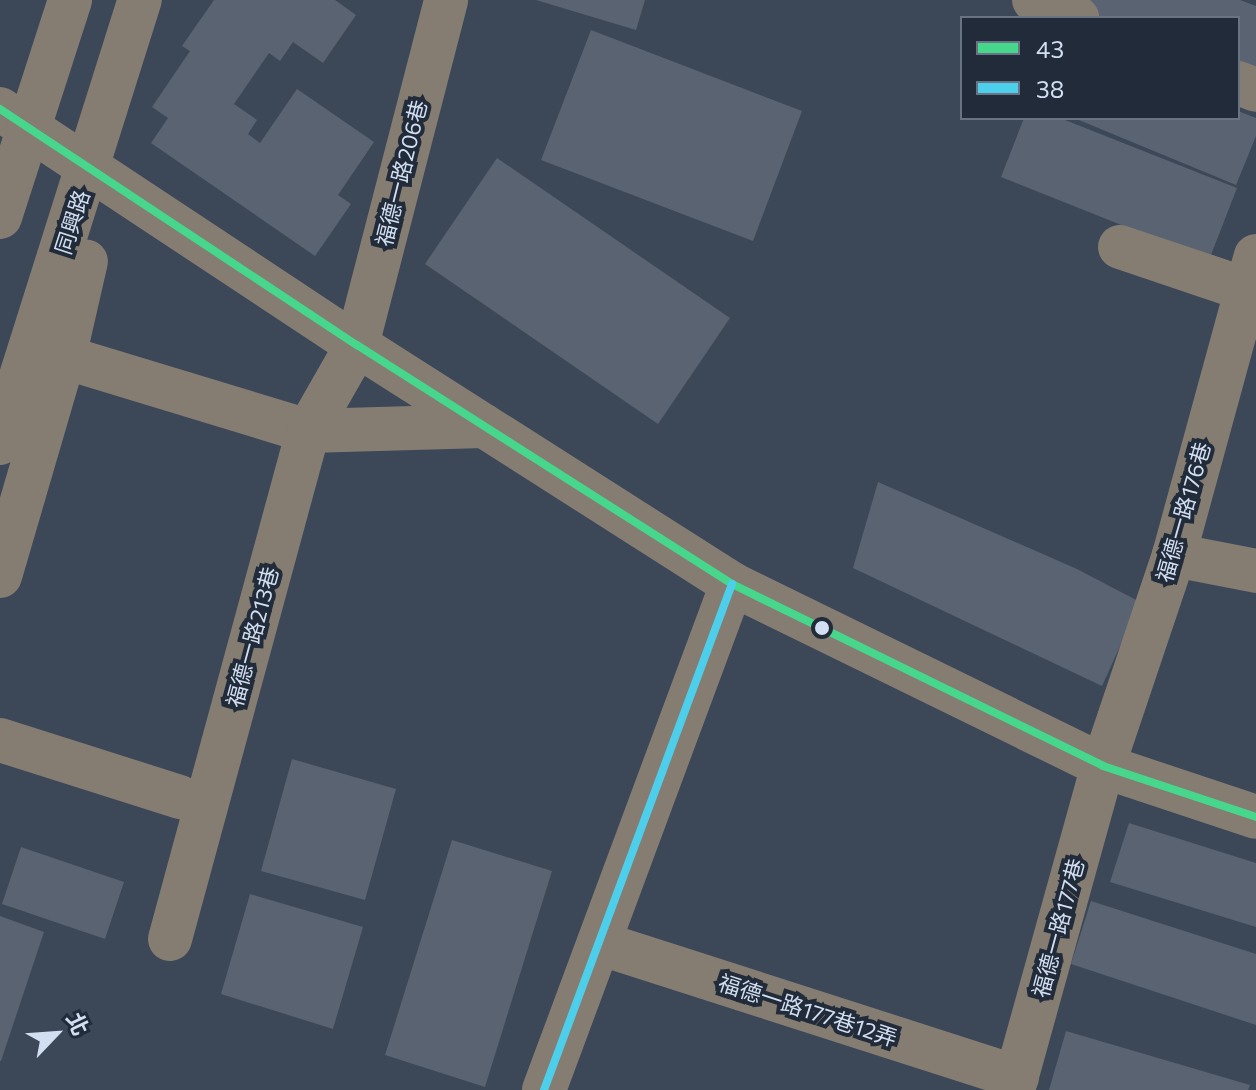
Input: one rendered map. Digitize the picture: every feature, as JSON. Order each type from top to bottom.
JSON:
[{"type":"street","points":[[0,159],[15,118],[70,0]]},
{"type":"street","name":"同興路","points":[[0,443],[89,170],[140,0]]},
{"type":"street","name":"福德一路206巷","points":[[357,345],[446,0]]},
{"type":"street","points":[[1034,1],[1072,16]]},
{"type":"street","points":[[15,118],[89,170],[357,345],[732,584],[1103,766],[1256,817]]},
{"type":"street","points":[[0,217],[15,118]]},
{"type":"street","points":[[0,576],[64,357],[85,264],[89,170]]},
{"type":"street","points":[[1120,247],[1251,272]]},
{"type":"street","name":"福德一路176巷","points":[[1103,766],[1174,555],[1251,272]]},
{"type":"street","name":"福德一路213巷","points":[[170,939],[308,431],[357,345]]},
{"type":"street","points":[[64,357],[308,431],[484,426]]},
{"type":"street","points":[[1174,555],[1256,571]]},
{"type":"street","points":[[544,1090],[732,584]]},
{"type":"street","points":[[0,740],[180,797]]},
{"type":"street","name":"福德一路177巷","points":[[1015,1083],[1103,766]]},
{"type":"street","name":"福德一路177巷12弄","points":[[599,943],[1015,1083]]},
{"type":"building","points":[[214,0],[335,0],[356,15],[323,63],[293,42],[280,61],[269,53],[234,104],[257,120],[248,134],[260,143],[297,89],[374,142],[338,195],[351,204],[315,256],[151,143],[168,118],[152,107],[190,51],[182,46]]},
{"type":"building","points":[[536,0],[645,0],[636,30]]},
{"type":"building","points":[[1060,0],[1240,0],[1256,6],[1256,79],[1240,73],[1240,16],[1096,16]]},
{"type":"building","points":[[591,30],[802,111],[753,241],[541,160]]},
{"type":"building","points":[[1240,112],[1256,118],[1256,136],[1236,185],[1079,120],[1240,120]]},
{"type":"building","points":[[1023,120],[1065,120],[1237,188],[1209,260],[1001,177]]},
{"type":"building","points":[[497,158],[730,318],[658,424],[425,264]]},
{"type":"building","points":[[878,482],[1077,569],[1140,602],[1102,686],[853,568]]},
{"type":"building","points":[[292,759],[396,789],[365,900],[261,871]]},
{"type":"building","points":[[1129,823],[1256,863],[1256,927],[1110,882]]},
{"type":"building","points":[[452,840],[552,871],[485,1087],[385,1055]]},
{"type":"building","points":[[21,847],[124,882],[105,939],[2,904]]},
{"type":"building","points":[[250,894],[363,927],[333,1029],[221,994]]},
{"type":"building","points":[[1091,901],[1256,954],[1256,1025],[1071,964]]},
{"type":"building","points":[[0,916],[44,932],[1,1061],[0,1061]]},
{"type":"building","points":[[1066,1031],[1250,1085],[1248,1090],[1049,1090]]},
{"type":"transit line","name":"43","points":[[0,109],[357,345],[732,584],[1103,766],[1256,817]]},
{"type":"transit line","name":"38","points":[[544,1090],[732,584]]}]
